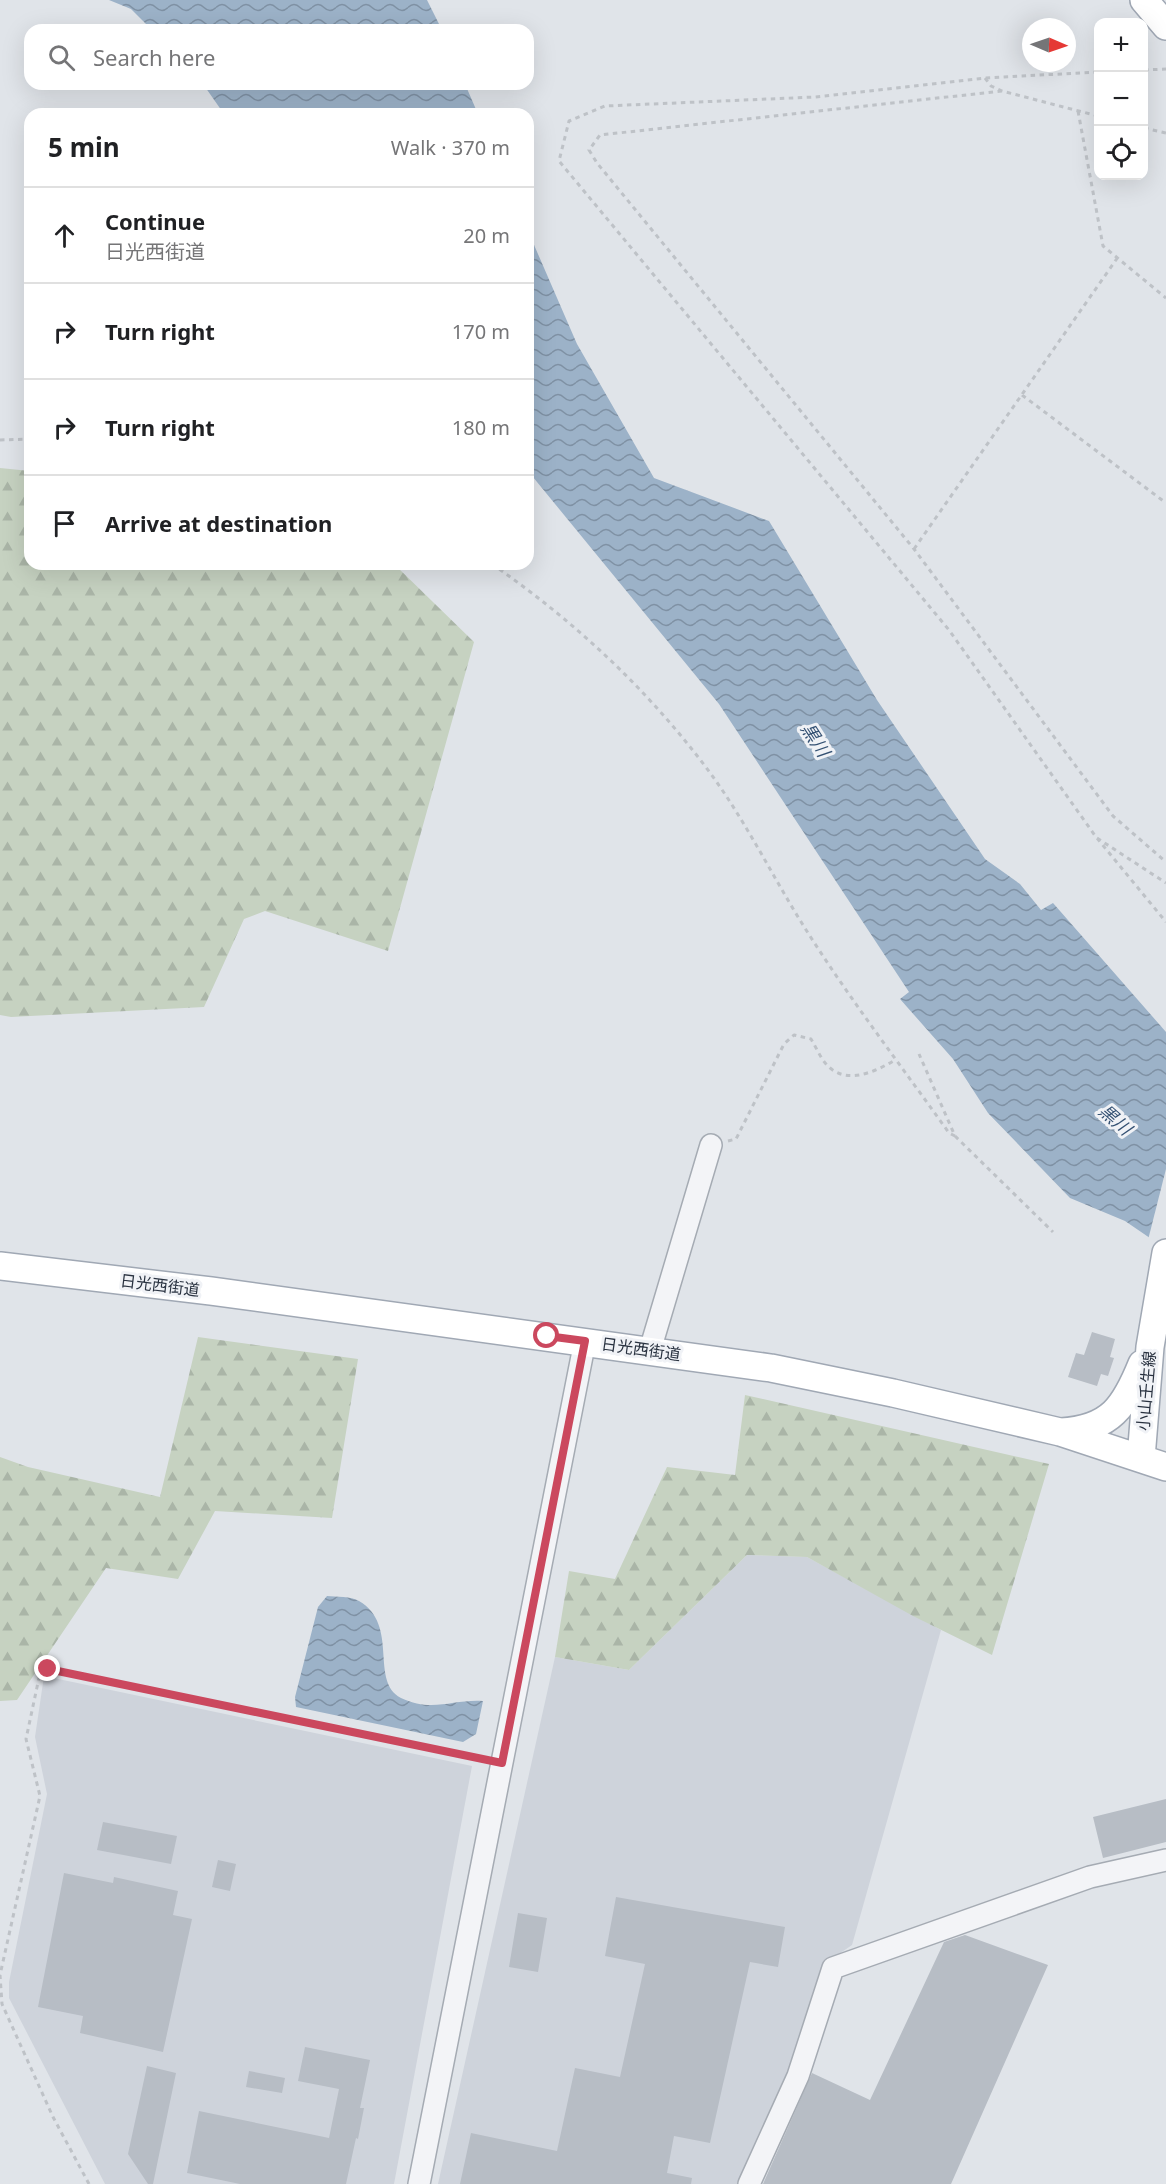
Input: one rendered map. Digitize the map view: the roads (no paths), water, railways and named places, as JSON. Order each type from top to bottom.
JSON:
[{"type":"main road","points":[[1144,0],[1166,26]]},
{"type":"main road","name":"小山壬生線","points":[[1141,1458],[1150,1347],[1157,1295],[1166,1253]]},
{"type":"main road","name":"日光西街道","points":[[0,1266],[211,1291],[585,1341],[815,1377],[1060,1432],[1166,1467]]},
{"type":"main road","points":[[1060,1432],[1093,1426],[1122,1406],[1150,1347]]},
{"type":"street","points":[[650,1350],[711,1145]]},
{"type":"street","points":[[419,2184],[585,1341]]},
{"type":"street","points":[[749,2184],[798,2076],[832,1968],[1090,1877],[1166,1860]]},
{"type":"water","points":[[109,0],[427,0],[439,24],[146,24],[131,9]]},
{"type":"water","points":[[207,90],[468,90],[475,108],[220,108]]},
{"type":"water","name":"黒川","points":[[534,245],[577,344],[654,478],[769,521],[877,700],[985,859],[1020,884],[1041,910],[1053,903],[1166,1032],[1166,1249],[1125,1221],[1070,1198],[988,1113],[953,1059],[900,999],[909,992],[719,704],[534,478]]},
{"type":"water","points":[[327,1596],[356,1599],[371,1611],[382,1638],[387,1679],[392,1690],[401,1698],[423,1705],[483,1701],[476,1734],[463,1742],[296,1707],[295,1697],[318,1607]]}]
